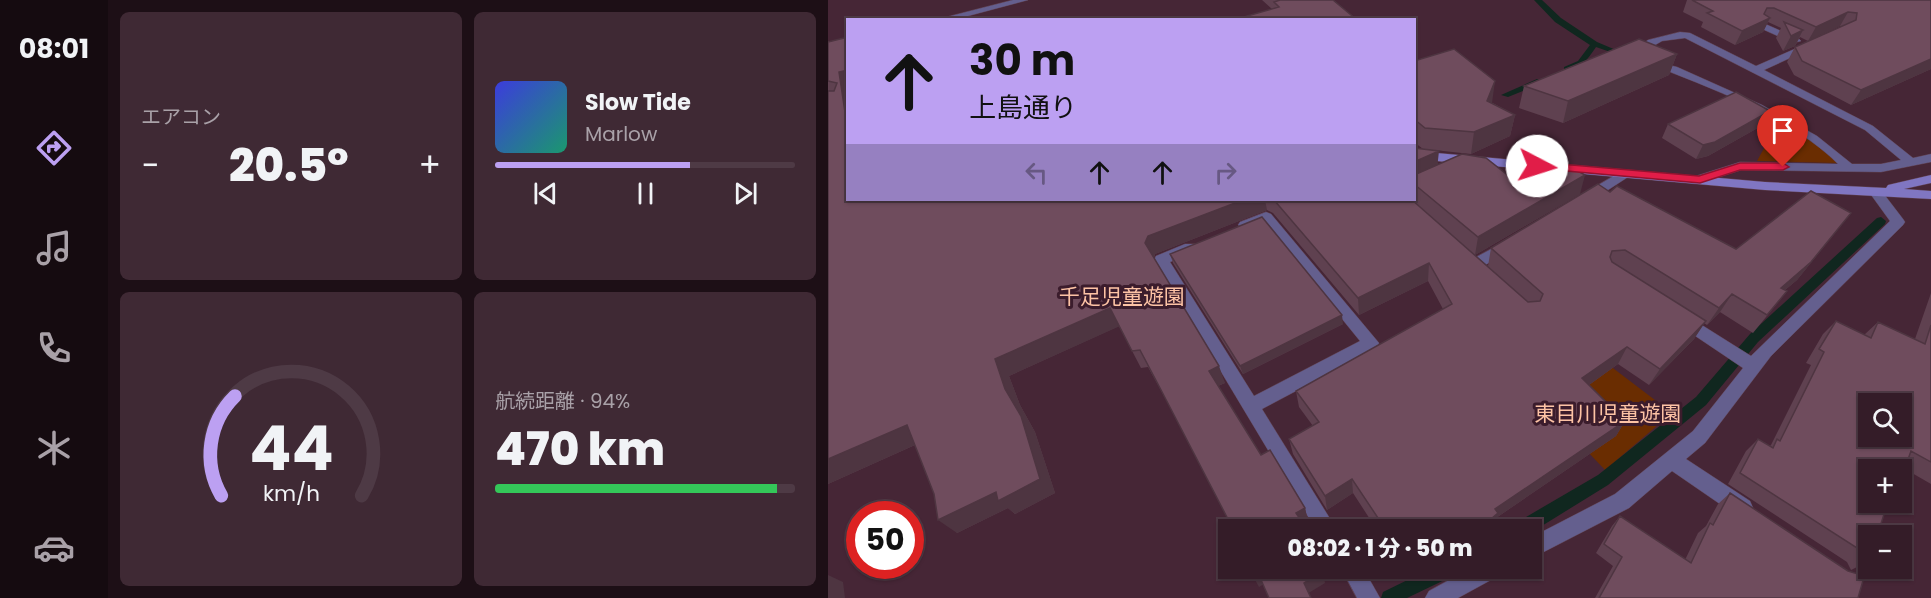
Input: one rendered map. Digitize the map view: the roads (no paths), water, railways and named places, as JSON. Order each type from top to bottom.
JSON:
[{"type":"main road","points":[[1416,154],[1624,174],[1931,195]]},
{"type":"main road","points":[[1875,192],[1931,179]]},
{"type":"street","points":[[948,18],[1024,0]]},
{"type":"street","points":[[1756,70],[1812,44],[1763,26]]},
{"type":"street","points":[[1849,168],[1840,156],[1791,125],[1674,69],[1633,55],[1640,47],[1666,37],[1675,34],[1687,35],[1869,128],[1911,162]]},
{"type":"street","points":[[1700,179],[1740,166],[1881,168],[1931,158]]},
{"type":"street","points":[[1447,172],[1471,160]]},
{"type":"street","points":[[1576,204],[1624,174]]},
{"type":"street","points":[[1542,543],[1622,501],[1699,437],[1751,365],[1898,222],[1875,192]]},
{"type":"street","points":[[1234,230],[1266,217],[1371,343],[1251,406]]},
{"type":"street","points":[[1474,266],[1515,241]]},
{"type":"street","points":[[1203,243],[1161,260],[1320,519]]},
{"type":"street","points":[[1666,310],[1751,365]]},
{"type":"street","points":[[1671,460],[1760,519]]},
{"type":"street","points":[[1358,579],[1369,598]]},
{"type":"street","points":[[1436,598],[1472,579]]},
{"type":"waterway","points":[[1538,0],[1558,20],[1594,44]]},
{"type":"waterway","points":[[1567,69],[1581,63],[1594,44]]},
{"type":"waterway","points":[[1594,44],[1619,53]]},
{"type":"waterway","points":[[1505,95],[1537,82]]},
{"type":"waterway","points":[[1538,519],[1603,480],[1701,401],[1754,338],[1881,221]]},
{"type":"waterway","points":[[1389,598],[1428,579]]},
{"type":"park label","name":"千足児童遊園","points":[[1122,297]]},
{"type":"park label","name":"東目川児童遊園","points":[[1608,414]]}]
